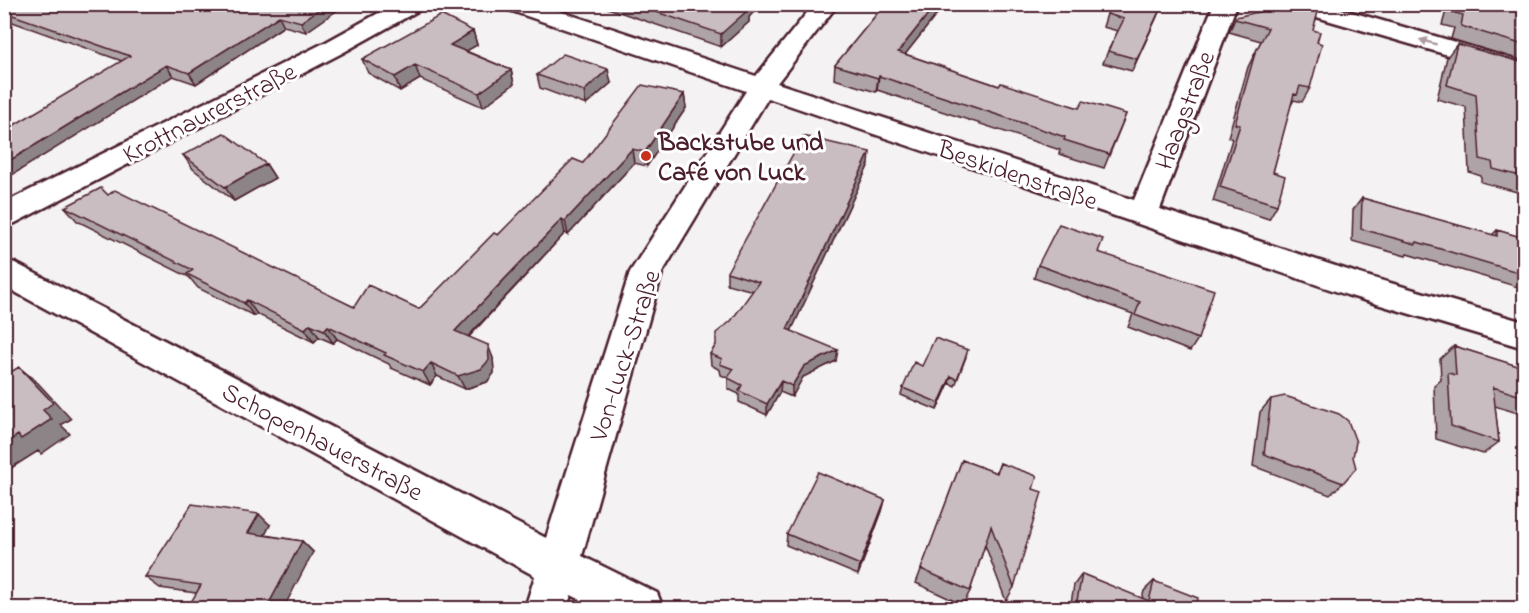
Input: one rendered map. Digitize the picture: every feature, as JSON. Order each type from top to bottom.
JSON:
[{"type":"street","name":"Krottnaurerstraße","points":[[4,216],[335,47],[413,4]]},
{"type":"street","name":"Beskidenstraße","points":[[514,4],[1358,286],[1524,335]]},
{"type":"street","name":"Von-Luck-Straße","points":[[546,609],[646,272],[761,88],[827,4]]},
{"type":"street","name":"Haagstraße","points":[[1143,215],[1226,4]]},
{"type":"street","points":[[1297,4],[1524,70]]},
{"type":"street","name":"Schopenhauerstraße","points":[[4,272],[642,609]]},
{"type":"building","points":[[4,4],[326,4],[301,22],[279,16],[189,73],[166,65],[4,164],[4,131],[130,56],[4,12]]},
{"type":"building","points":[[633,4],[749,4],[746,8],[749,9],[721,34]]},
{"type":"building","points":[[885,4],[936,4],[898,52],[999,86],[1001,83],[1079,108],[1083,101],[1126,114],[1109,154],[1064,140],[1065,137],[879,76],[878,78],[835,65]]},
{"type":"building","points":[[1112,4],[1156,4],[1161,7],[1137,59],[1108,51],[1124,19],[1107,14]]},
{"type":"building","points":[[1293,4],[1320,5],[1313,30],[1320,32],[1317,42],[1322,44],[1310,88],[1300,86],[1297,95],[1294,94],[1273,172],[1285,176],[1277,205],[1220,187],[1240,125],[1235,124],[1255,53],[1268,28],[1235,19]]},
{"type":"building","points":[[1453,4],[1503,4],[1524,14],[1524,45],[1461,26],[1463,15],[1451,12]]},
{"type":"building","points":[[441,15],[473,31],[450,45],[511,70],[479,93],[415,65],[395,77],[362,59]]},
{"type":"building","points":[[1457,44],[1524,63],[1524,177],[1493,169],[1492,162],[1480,159],[1476,94],[1447,85]]},
{"type":"building","points":[[563,54],[608,69],[584,91],[537,75]]},
{"type":"building","points":[[642,85],[684,94],[645,152],[632,149],[565,221],[562,219],[455,331],[488,345],[489,360],[481,369],[458,376],[431,363],[423,372],[328,326],[324,330],[310,324],[305,329],[247,300],[244,303],[187,274],[193,270],[65,207],[101,188],[108,195],[115,190],[354,307],[368,285],[419,309],[494,233],[498,235],[573,159],[583,163]]},
{"type":"building","points":[[224,133],[266,164],[225,187],[183,155]]},
{"type":"building","points":[[803,136],[870,152],[787,329],[838,350],[804,366],[792,386],[781,381],[767,404],[739,391],[742,385],[728,378],[733,369],[720,364],[722,359],[710,354],[716,345],[716,333],[731,321],[759,282],[727,272]]},
{"type":"building","points":[[1362,198],[1497,236],[1497,230],[1524,238],[1524,274],[1417,242],[1416,244],[1361,229]]},
{"type":"building","points":[[1059,224],[1103,239],[1098,252],[1214,290],[1198,339],[1135,315],[1140,302],[1038,265]]},
{"type":"building","points":[[935,338],[968,350],[957,379],[951,376],[939,403],[903,388],[914,362],[922,366]]},
{"type":"building","points":[[1454,346],[1524,368],[1524,397],[1493,387],[1499,442],[1451,426],[1448,373],[1456,375]]},
{"type":"building","points":[[4,366],[11,372],[19,367],[53,403],[43,410],[52,419],[21,439],[18,435],[4,444]]},
{"type":"building","points":[[1285,396],[1339,414],[1348,421],[1356,442],[1353,457],[1356,468],[1343,483],[1264,454],[1271,399]]},
{"type":"building","points":[[962,460],[997,473],[1000,463],[1037,476],[1033,489],[1042,492],[1014,587],[991,526],[970,591],[921,569]]},
{"type":"building","points":[[818,472],[885,500],[860,565],[787,534]]},
{"type":"building","points":[[192,504],[259,514],[248,533],[302,541],[266,609],[187,609],[201,585],[145,577]]},
{"type":"building","points":[[1082,574],[1149,601],[1154,581],[1198,598],[1196,609],[1081,609],[1076,606]]},
{"type":"place","name":"Backstube und Café von Luck","points":[[646,156]]}]
